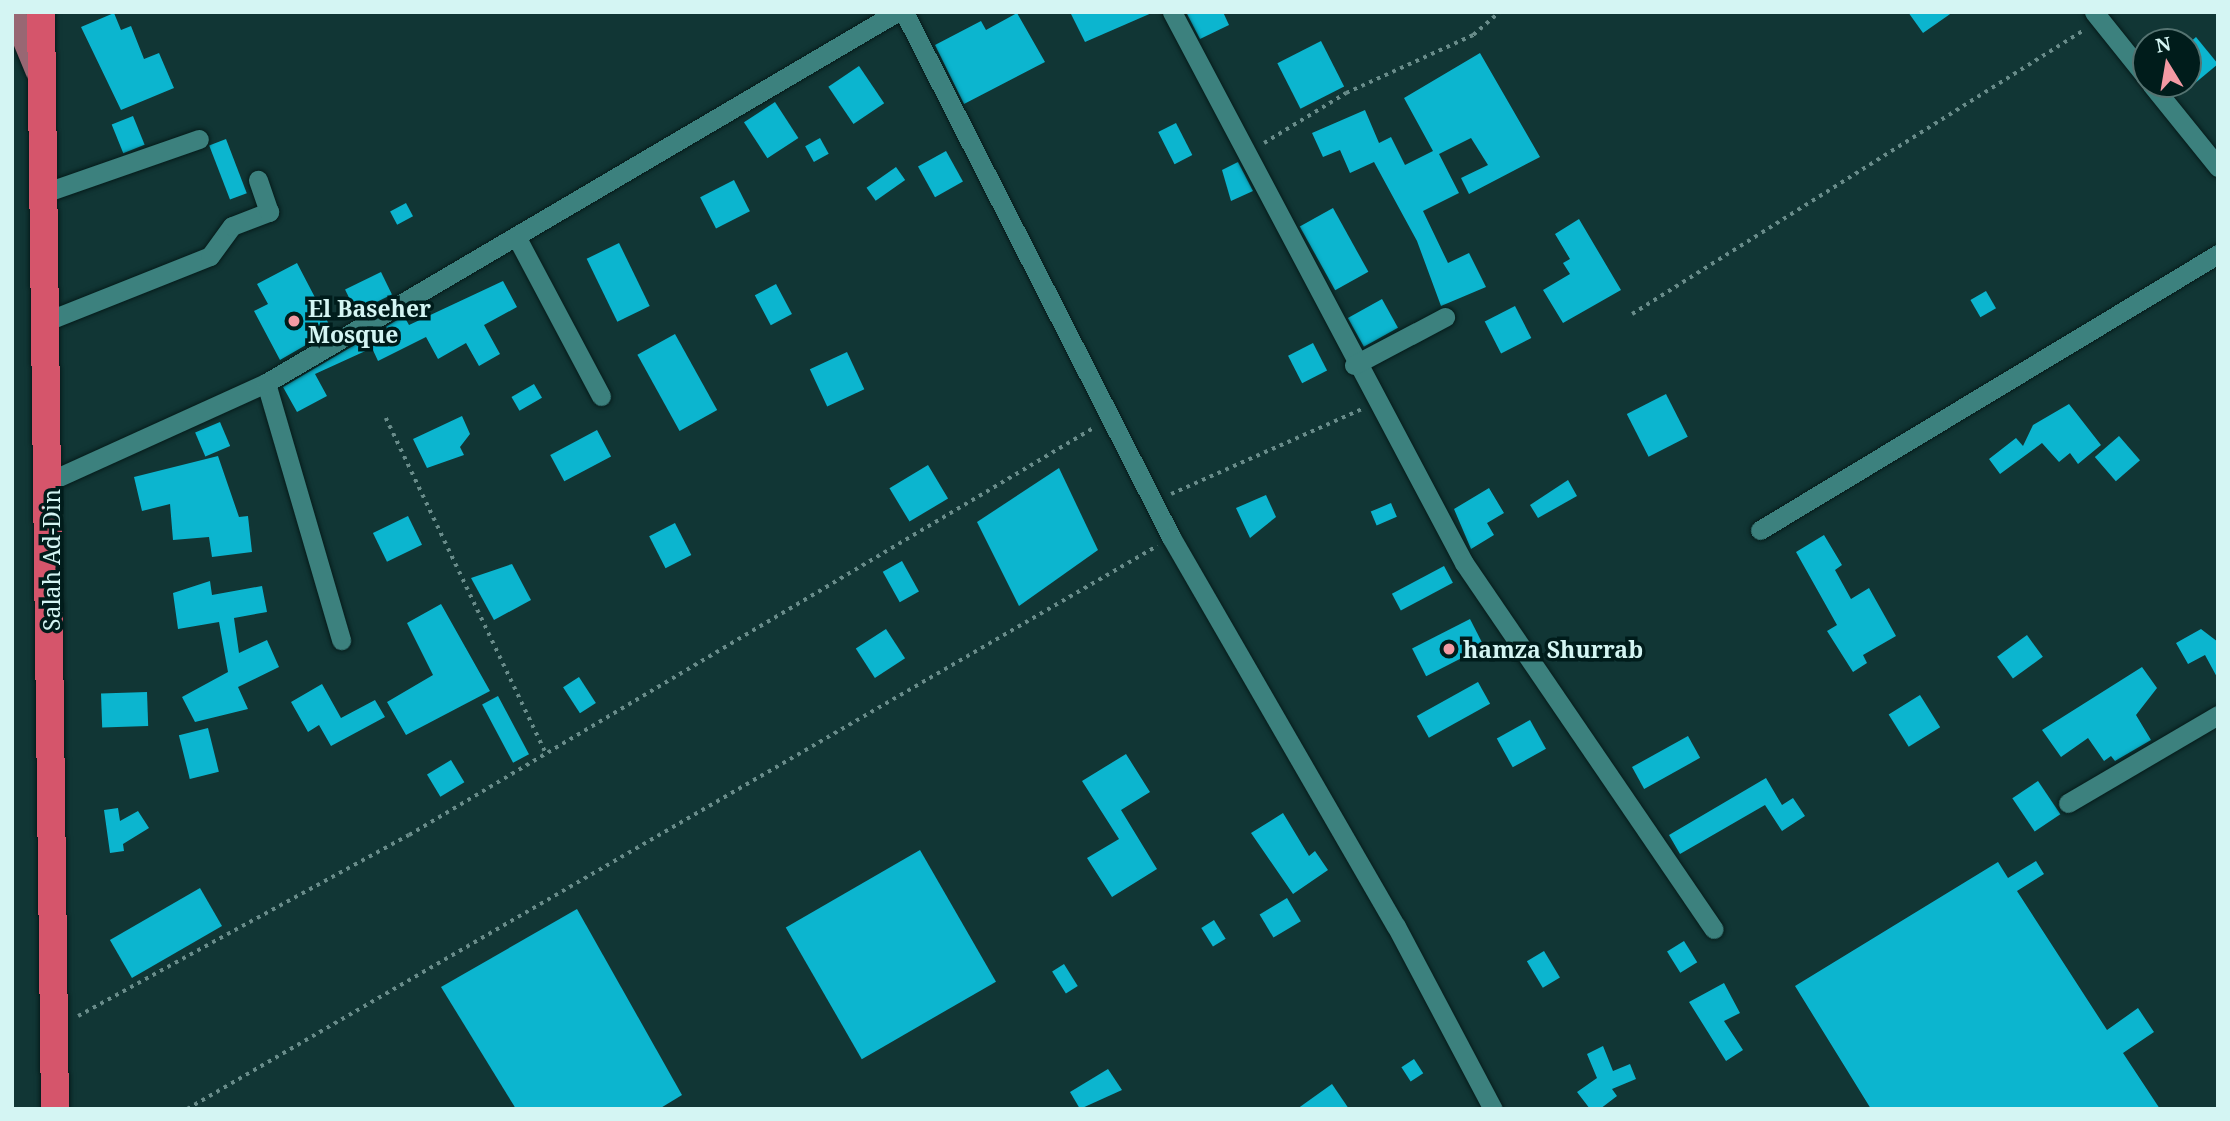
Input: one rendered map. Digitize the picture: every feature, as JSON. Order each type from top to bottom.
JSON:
[{"type":"highway","name":"Salah Ad-Din","points":[[41,12],[37,70],[44,193],[50,481],[54,1109]]},
{"type":"main road","points":[[13,12],[37,70]]},
{"type":"street","points":[[50,481],[266,383],[897,12]]},
{"type":"street","points":[[904,12],[1157,501],[1171,537],[1396,927],[1493,1109]]},
{"type":"street","points":[[1172,12],[1354,365],[1377,402],[1464,563],[1714,929]]},
{"type":"street","points":[[2097,16],[2132,60]]},
{"type":"street","points":[[2162,98],[2218,167]]},
{"type":"street","points":[[44,193],[199,139]]},
{"type":"street","points":[[47,321],[210,256],[232,226],[269,212],[257,180]]},
{"type":"street","points":[[516,238],[601,396]]},
{"type":"street","points":[[1760,530],[2218,254]]},
{"type":"street","points":[[1354,365],[1445,317]]},
{"type":"street","points":[[266,383],[341,640]]},
{"type":"street","points":[[2068,803],[2218,715]]},
{"type":"path","points":[[1246,152],[1346,93],[1473,35],[1499,12]]},
{"type":"path","points":[[1632,314],[2097,16]]},
{"type":"path","points":[[1157,501],[1377,402]]},
{"type":"path","points":[[54,1028],[545,754],[1112,417]]},
{"type":"path","points":[[386,418],[545,754]]},
{"type":"path","points":[[187,1109],[1171,537]]},
{"type":"building","points":[[1070,12],[1154,12],[1085,42]]},
{"type":"building","points":[[1186,12],[1223,12],[1229,25],[1200,39]]},
{"type":"building","points":[[1908,12],[1953,12],[1923,33]]},
{"type":"building","points":[[114,13],[121,30],[131,26],[144,59],[159,53],[174,88],[121,110],[81,27]]},
{"type":"building","points":[[1017,13],[1045,62],[964,104],[935,45],[981,21],[986,30]]},
{"type":"building","points":[[1321,41],[1344,86],[1300,109],[1277,63]]},
{"type":"building","points":[[2202,44],[2218,64],[2202,77]]},
{"type":"building","points":[[1480,53],[1540,157],[1469,194],[1461,178],[1488,165],[1471,138],[1439,154],[1459,193],[1423,211],[1448,263],[1469,253],[1486,287],[1441,306],[1417,241],[1374,162],[1350,173],[1340,150],[1323,157],[1312,133],[1365,110],[1379,143],[1391,137],[1405,165],[1433,151],[1404,98]]},
{"type":"building","points":[[859,66],[884,103],[853,124],[828,87]]},
{"type":"building","points":[[775,102],[798,138],[767,158],[744,122]]},
{"type":"building","points":[[133,116],[145,145],[123,153],[112,125]]},
{"type":"building","points":[[1176,123],[1192,155],[1175,164],[1158,132]]},
{"type":"building","points":[[820,138],[829,154],[814,162],[805,146]]},
{"type":"building","points":[[226,139],[247,193],[230,200],[209,145]]},
{"type":"building","points":[[946,151],[963,182],[935,197],[918,167]]},
{"type":"building","points":[[1238,162],[1253,191],[1231,201],[1222,170]]},
{"type":"building","points":[[896,167],[905,180],[876,201],[867,188]]},
{"type":"building","points":[[734,180],[750,211],[716,228],[700,197]]},
{"type":"building","points":[[406,203],[413,216],[397,225],[390,211]]},
{"type":"building","points":[[1333,208],[1368,272],[1335,290],[1300,226]]},
{"type":"building","points":[[1579,219],[1621,290],[1563,323],[1543,290],[1570,274],[1563,263],[1570,259],[1555,234]]},
{"type":"building","points":[[619,243],[650,306],[617,322],[587,259]]},
{"type":"building","name":"El Baseher Mosque","points":[[297,263],[332,330],[280,360],[254,311],[268,304],[257,284]]},
{"type":"building","points":[[381,272],[392,294],[356,312],[345,290]]},
{"type":"building","points":[[503,281],[517,307],[484,325],[500,354],[479,366],[466,343],[438,359],[426,337],[378,361],[372,348],[315,374],[327,396],[297,412],[283,387],[404,316],[409,325]]},
{"type":"building","points":[[776,284],[792,314],[771,325],[755,295]]},
{"type":"building","points":[[1986,291],[1996,308],[1980,317],[1970,300]]},
{"type":"building","points":[[1382,299],[1398,328],[1364,347],[1348,318]]},
{"type":"building","points":[[1515,306],[1531,338],[1501,354],[1485,321]]},
{"type":"building","points":[[675,334],[717,410],[680,431],[637,355]]},
{"type":"building","points":[[1313,343],[1327,371],[1302,383],[1288,356]]},
{"type":"building","points":[[847,352],[864,389],[827,406],[810,369]]},
{"type":"building","points":[[534,384],[542,398],[519,411],[511,397]]},
{"type":"building","points":[[1666,394],[1688,437],[1649,457],[1627,414]]},
{"type":"building","points":[[2069,404],[2101,445],[2078,464],[2070,453],[2059,462],[2042,443],[2000,474],[1989,459],[2016,438],[2023,446],[2033,425]]},
{"type":"building","points":[[462,416],[470,434],[460,447],[464,455],[427,468],[413,439]]},
{"type":"building","points":[[220,422],[230,446],[205,456],[195,433]]},
{"type":"building","points":[[597,430],[611,456],[564,481],[550,455]]},
{"type":"building","points":[[2119,436],[2140,460],[2116,481],[2095,457]]},
{"type":"building","points":[[218,456],[239,517],[248,516],[252,552],[212,557],[209,537],[173,540],[170,504],[142,511],[134,477]]},
{"type":"building","points":[[928,465],[948,498],[910,522],[889,488]]},
{"type":"building","points":[[1059,468],[1098,550],[1019,606],[977,522]]},
{"type":"building","points":[[1568,480],[1577,496],[1538,518],[1530,505]]},
{"type":"building","points":[[1489,488],[1504,513],[1487,523],[1494,535],[1471,549],[1454,509]]},
{"type":"building","points":[[1266,495],[1276,517],[1250,538],[1236,508]]},
{"type":"building","points":[[1391,503],[1397,517],[1377,525],[1371,512]]},
{"type":"building","points":[[408,516],[422,545],[387,562],[373,533]]},
{"type":"building","points":[[675,523],[691,555],[666,568],[649,536]]},
{"type":"building","points":[[1824,535],[1842,565],[1835,570],[1851,599],[1869,588],[1896,636],[1863,655],[1867,663],[1853,672],[1827,631],[1837,625],[1796,552]]},
{"type":"building","points":[[902,561],[919,592],[900,602],[883,572]]},
{"type":"building","points":[[512,564],[531,600],[494,620],[471,578]]},
{"type":"building","points":[[1444,566],[1453,583],[1401,610],[1392,594]]},
{"type":"building","points":[[210,581],[212,595],[262,586],[267,612],[234,618],[239,653],[267,640],[279,667],[238,687],[248,709],[195,722],[182,697],[228,672],[219,622],[178,629],[173,593]]},
{"type":"building","points":[[441,604],[490,691],[406,735],[387,702],[433,675],[407,623]]},
{"type":"building","points":[[1470,619],[1484,647],[1426,676],[1412,649]]},
{"type":"building","points":[[886,629],[905,658],[875,678],[856,649]]},
{"type":"building","points":[[2201,629],[2218,642],[2218,679],[2205,655],[2188,664],[2176,643]]},
{"type":"building","points":[[2027,635],[2043,657],[2013,679],[1997,657]]},
{"type":"building","points":[[2142,667],[2157,688],[2136,715],[2151,740],[2115,761],[2111,756],[2104,761],[2088,738],[2061,757],[2042,730]]},
{"type":"building","points":[[579,677],[596,703],[580,713],[563,687]]},
{"type":"building","points":[[1478,682],[1490,704],[1429,738],[1417,716]]},
{"type":"building","points":[[322,684],[341,718],[375,700],[385,717],[331,746],[319,725],[308,732],[291,702]]},
{"type":"building","points":[[147,692],[148,726],[102,728],[101,694]]},
{"type":"building","points":[[1920,695],[1940,727],[1909,747],[1889,715]]},
{"type":"building","points":[[498,696],[529,754],[513,763],[482,704]]},
{"type":"building","points":[[1530,720],[1546,749],[1513,767],[1497,738]]},
{"type":"building","points":[[208,728],[219,772],[190,779],[179,735]]},
{"type":"building","points":[[1688,736],[1700,758],[1644,789],[1632,767]]},
{"type":"building","points":[[1126,754],[1150,792],[1121,810],[1157,869],[1112,897],[1087,858],[1119,839],[1082,781]]},
{"type":"building","points":[[451,760],[464,782],[440,797],[427,774]]},
{"type":"building","points":[[1766,778],[1782,805],[1793,798],[1805,816],[1782,831],[1765,805],[1680,854],[1669,835]]},
{"type":"building","points":[[2038,781],[2060,814],[2035,831],[2012,798]]},
{"type":"building","points":[[118,808],[120,821],[138,811],[149,828],[123,844],[124,851],[110,853],[104,810]]},
{"type":"building","points":[[1283,813],[1309,856],[1315,851],[1328,870],[1293,894],[1251,833]]},
{"type":"building","points":[[920,850],[996,982],[862,1059],[786,928]]},
{"type":"building","points":[[2036,861],[2044,874],[2017,891],[2107,1030],[2138,1008],[2154,1032],[2123,1053],[2160,1109],[1871,1109],[1795,986],[1998,862],[2008,878]]},
{"type":"building","points":[[200,888],[222,926],[132,978],[110,940]]},
{"type":"building","points":[[1287,898],[1301,921],[1273,938],[1260,914]]},
{"type":"building","points":[[577,909],[682,1095],[659,1109],[516,1109],[441,987]]},
{"type":"building","points":[[1214,920],[1226,939],[1213,947],[1201,928]]},
{"type":"building","points":[[1684,941],[1697,962],[1680,973],[1667,952]]},
{"type":"building","points":[[1544,951],[1560,978],[1543,988],[1527,961]]},
{"type":"building","points":[[1064,964],[1078,986],[1066,993],[1052,971]]},
{"type":"building","points":[[1724,983],[1740,1013],[1724,1021],[1743,1050],[1726,1061],[1689,1002]]},
{"type":"building","points":[[1603,1046],[1613,1071],[1630,1064],[1636,1079],[1612,1089],[1617,1096],[1600,1109],[1590,1109],[1577,1092],[1597,1078],[1587,1054]]},
{"type":"building","points":[[1414,1059],[1423,1073],[1411,1081],[1401,1067]]},
{"type":"building","points":[[1108,1069],[1122,1090],[1080,1109],[1070,1092]]},
{"type":"building","points":[[1332,1084],[1349,1109],[1297,1109]]},
{"type":"place","name":"El Baseher Mosque","points":[[294,321]]},
{"type":"place","name":"hamza Shurrab","points":[[1449,649]]}]
